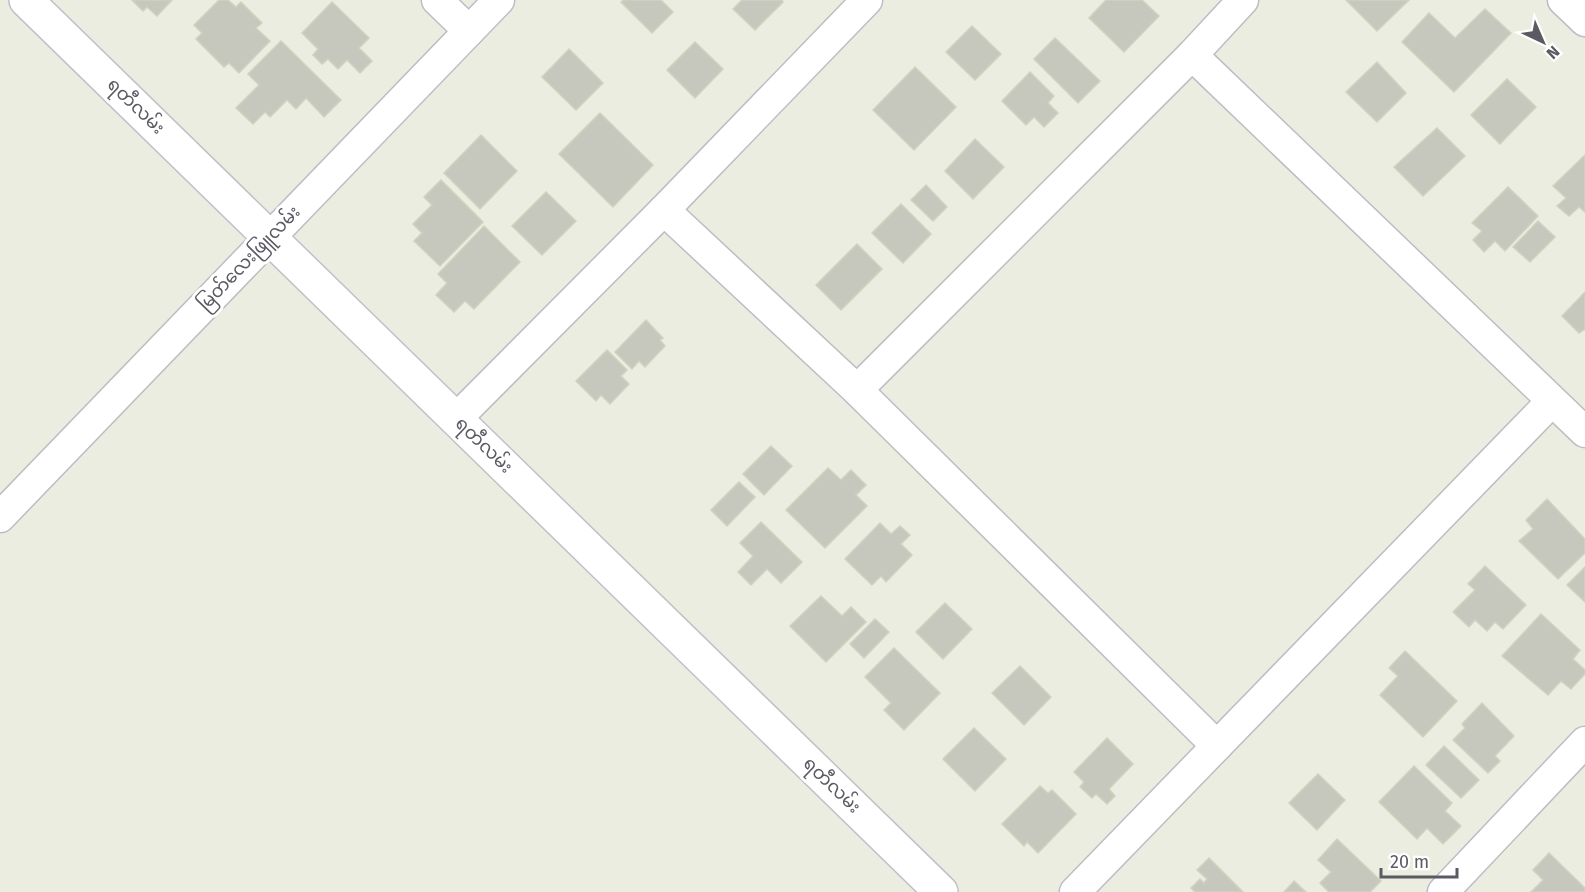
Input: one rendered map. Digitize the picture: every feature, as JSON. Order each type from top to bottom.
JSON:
[{"type":"street","name":"ရတီလမ်း","points":[[26,0],[941,892]]},
{"type":"street","points":[[437,0],[469,31]]},
{"type":"street","name":"မြတ်လေးဖြူလမ်း","points":[[0,517],[499,0]]},
{"type":"street","points":[[457,418],[664,210],[867,0]]},
{"type":"street","points":[[857,390],[1192,55],[1243,0]]},
{"type":"street","points":[[1563,0],[1585,21]]},
{"type":"street","points":[[1192,55],[1585,432]]},
{"type":"street","points":[[664,210],[857,390],[1217,746]]},
{"type":"street","points":[[1075,892],[1552,401]]},
{"type":"street","points":[[1443,892],[1585,742]]},
{"type":"building","points":[[132,0],[172,0],[157,16],[147,7],[143,11]]},
{"type":"building","points":[[219,0],[228,0],[236,7],[241,2],[262,23],[256,28],[270,41],[239,73],[229,63],[224,67],[196,39],[202,33],[194,25]]},
{"type":"building","points":[[624,0],[661,0],[673,12],[652,33],[621,2]]},
{"type":"building","points":[[742,0],[782,0],[783,2],[755,30],[733,9]]},
{"type":"building","points":[[1106,0],[1142,0],[1159,16],[1124,52],[1089,18]]},
{"type":"building","points":[[1346,0],[1409,0],[1377,31]]},
{"type":"building","points":[[332,2],[369,38],[359,48],[372,61],[360,73],[347,60],[338,69],[328,59],[322,64],[313,55],[318,49],[302,33]]},
{"type":"building","points":[[1485,9],[1511,33],[1454,92],[1402,42],[1429,13],[1455,38]]},
{"type":"building","points":[[972,26],[1001,54],[975,80],[946,52]]},
{"type":"building","points":[[1055,38],[1100,81],[1078,103],[1034,59]]},
{"type":"building","points":[[281,41],[341,100],[324,117],[306,98],[296,109],[287,100],[270,117],[265,112],[253,124],[236,108],[259,85],[248,74]]},
{"type":"building","points":[[695,42],[723,69],[695,98],[667,70]]},
{"type":"building","points":[[569,49],[603,83],[576,110],[542,77]]},
{"type":"building","points":[[1377,62],[1406,93],[1377,122],[1346,92]]},
{"type":"building","points":[[915,67],[956,107],[914,150],[873,110]]},
{"type":"building","points":[[1030,72],[1054,96],[1048,103],[1058,113],[1044,127],[1034,117],[1026,125],[1002,101]]},
{"type":"building","points":[[1507,79],[1536,107],[1500,144],[1471,115]]},
{"type":"building","points":[[600,113],[653,165],[613,207],[559,154]]},
{"type":"building","points":[[1437,128],[1465,156],[1423,196],[1394,167]]},
{"type":"building","points":[[481,135],[517,171],[480,209],[444,173]]},
{"type":"building","points":[[975,139],[1004,167],[973,199],[945,171]]},
{"type":"building","points":[[1585,155],[1585,212],[1579,207],[1569,216],[1557,206],[1566,198],[1553,186]]},
{"type":"building","points":[[441,180],[483,222],[440,266],[414,241],[422,233],[413,224],[432,205],[424,197]]},
{"type":"building","points":[[926,185],[947,207],[933,221],[911,200]]},
{"type":"building","points":[[1508,187],[1538,216],[1505,251],[1495,241],[1484,252],[1473,240],[1482,231],[1472,223]]},
{"type":"building","points":[[546,192],[576,221],[542,255],[512,226]]},
{"type":"building","points":[[901,204],[931,234],[903,263],[872,233]]},
{"type":"building","points":[[1538,221],[1555,237],[1530,262],[1513,247]]},
{"type":"building","points":[[484,226],[520,262],[474,309],[465,301],[454,312],[436,295],[447,283],[438,274]]},
{"type":"building","points":[[857,244],[882,269],[841,310],[816,285]]},
{"type":"building","points":[[1585,292],[1585,329],[1579,333],[1562,316]]},
{"type":"building","points":[[646,320],[663,338],[660,340],[665,346],[645,367],[639,361],[632,369],[615,352]]},
{"type":"building","points":[[607,350],[627,370],[621,376],[629,384],[610,404],[601,395],[596,401],[576,381]]},
{"type":"building","points":[[771,446],[792,466],[764,495],[743,474]]},
{"type":"building","points":[[828,468],[841,480],[851,470],[866,485],[856,495],[867,506],[825,548],[786,510]]},
{"type":"building","points":[[739,482],[755,497],[727,526],[711,510]]},
{"type":"building","points":[[1547,499],[1585,539],[1585,553],[1558,579],[1519,541],[1533,529],[1526,520]]},
{"type":"building","points":[[761,522],[802,562],[781,583],[767,569],[751,585],[738,572],[753,556],[740,543]]},
{"type":"building","points":[[880,523],[891,534],[900,526],[910,535],[901,544],[912,555],[886,582],[881,576],[872,585],[845,559]]},
{"type":"building","points":[[1485,566],[1526,605],[1503,629],[1495,622],[1487,631],[1475,620],[1469,627],[1453,612],[1475,590],[1468,584]]},
{"type":"building","points":[[1585,567],[1585,602],[1567,585]]},
{"type":"building","points":[[821,596],[842,616],[851,607],[866,622],[826,662],[790,626]]},
{"type":"building","points":[[945,603],[972,629],[943,659],[916,632]]},
{"type":"building","points":[[1541,614],[1580,650],[1573,659],[1585,670],[1585,674],[1571,689],[1561,681],[1548,695],[1502,656]]},
{"type":"building","points":[[875,619],[889,632],[864,658],[850,644]]},
{"type":"building","points":[[894,648],[940,693],[904,730],[884,710],[891,703],[865,677]]},
{"type":"building","points":[[1405,651],[1457,701],[1423,737],[1380,695],[1398,676],[1389,668]]},
{"type":"building","points":[[1020,666],[1051,697],[1024,725],[992,693]]},
{"type":"building","points":[[1482,703],[1514,736],[1495,756],[1500,761],[1488,773],[1453,740],[1465,728],[1462,724]]},
{"type":"building","points":[[974,728],[1006,759],[975,791],[943,759]]},
{"type":"building","points":[[1107,738],[1133,764],[1109,789],[1115,796],[1107,804],[1096,794],[1092,798],[1080,787],[1084,782],[1074,772]]},
{"type":"building","points":[[1444,746],[1479,780],[1461,798],[1426,765]]},
{"type":"building","points":[[1414,766],[1452,803],[1445,811],[1461,826],[1443,844],[1427,828],[1417,839],[1379,802]]},
{"type":"building","points":[[1318,774],[1345,800],[1317,830],[1289,803]]},
{"type":"building","points":[[1040,786],[1048,793],[1052,790],[1076,814],[1038,853],[1027,842],[1024,846],[1002,824]]},
{"type":"building","points":[[1337,839],[1381,881],[1370,892],[1329,892],[1320,883],[1331,872],[1318,860]]},
{"type":"building","points":[[1549,853],[1585,888],[1585,892],[1531,892],[1543,880],[1533,870]]},
{"type":"building","points":[[1209,858],[1243,892],[1195,892],[1191,888],[1200,879],[1204,883],[1207,879],[1197,870]]},
{"type":"building","points":[[1294,881],[1306,892],[1284,892]]}]
